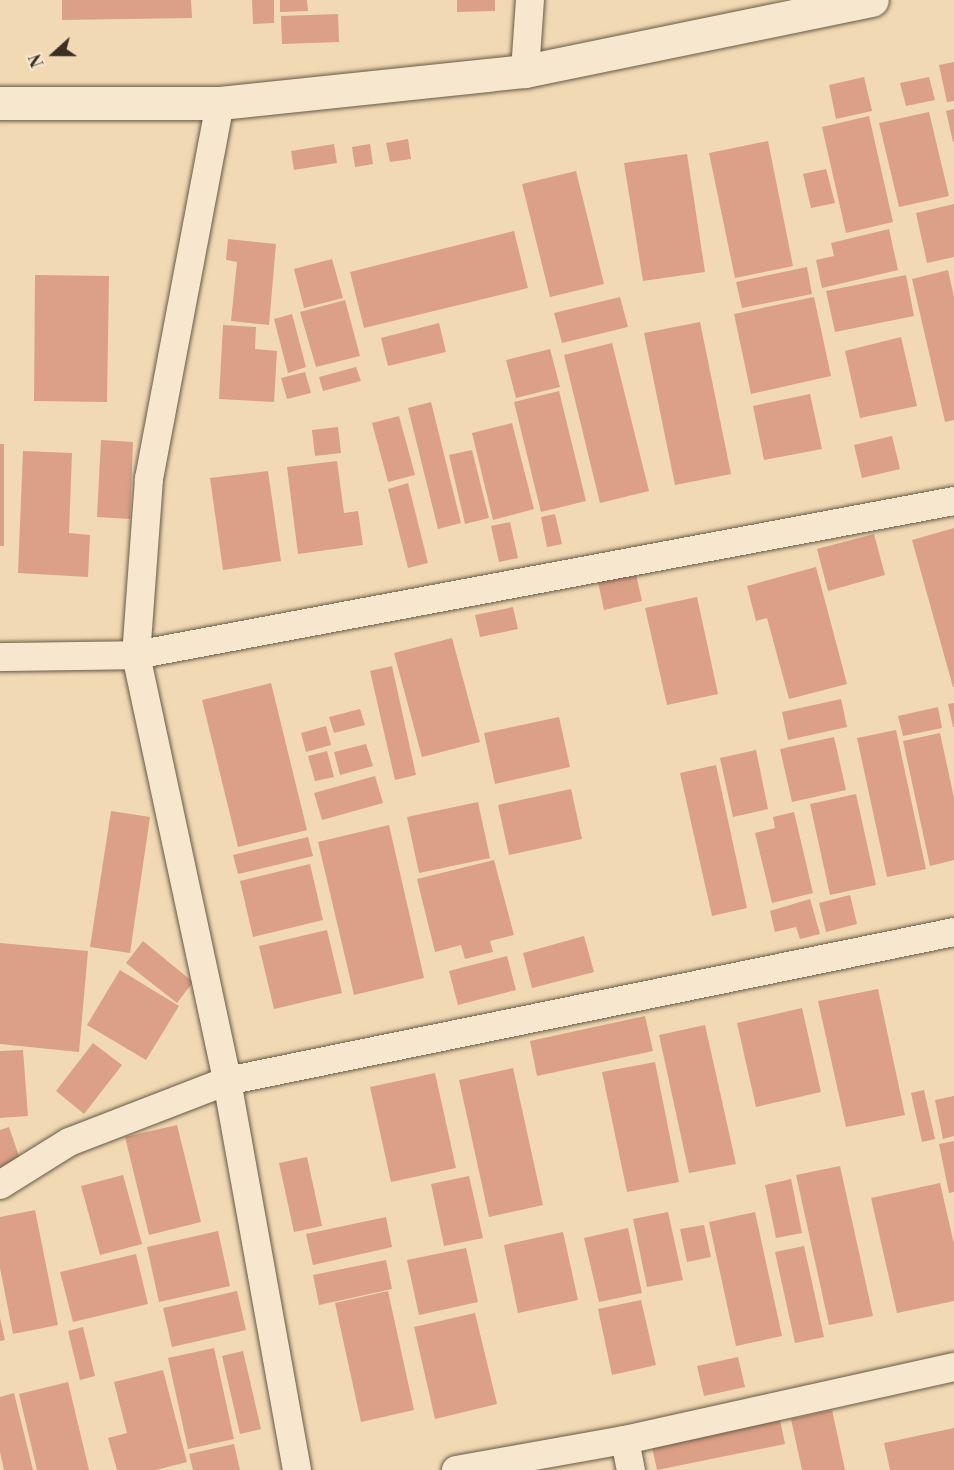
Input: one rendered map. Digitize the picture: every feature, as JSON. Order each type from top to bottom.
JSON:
[{"type":"main road","points":[[0,103],[220,104],[525,71],[872,0]]},
{"type":"street","points":[[525,71],[530,0]]},
{"type":"street","points":[[220,104],[149,479],[136,655],[227,1081],[297,1470]]},
{"type":"street","points":[[0,657],[136,655],[954,501]]},
{"type":"street","points":[[0,1185],[69,1142],[227,1081],[954,932]]},
{"type":"street","points":[[456,1470],[625,1440],[954,1367]]},
{"type":"street","points":[[625,1440],[631,1470]]},
{"type":"building","points":[[62,0],[191,0],[192,18],[62,20]]},
{"type":"building","points":[[252,0],[274,0],[274,23],[253,24]]},
{"type":"building","points":[[280,0],[307,0],[308,11],[280,12]]},
{"type":"building","points":[[457,0],[495,0],[495,11],[457,12]]},
{"type":"building","points":[[338,14],[339,42],[282,44],[281,16]]},
{"type":"building","points":[[954,62],[954,101],[947,102],[939,65]]},
{"type":"building","points":[[864,77],[872,111],[836,119],[829,85]]},
{"type":"building","points":[[929,77],[935,100],[906,106],[900,83]]},
{"type":"building","points":[[954,109],[954,142],[953,142],[946,111]]},
{"type":"building","points":[[929,112],[949,196],[899,207],[879,123]]},
{"type":"building","points":[[869,116],[893,222],[846,233],[822,127]]},
{"type":"building","points":[[408,139],[411,159],[390,162],[386,143]]},
{"type":"building","points":[[768,141],[793,266],[735,278],[709,153]]},
{"type":"building","points":[[334,144],[337,163],[294,170],[291,151]]},
{"type":"building","points":[[370,144],[373,164],[355,167],[352,147]]},
{"type":"building","points":[[687,154],[705,272],[643,281],[624,163]]},
{"type":"building","points":[[826,169],[835,203],[811,208],[803,174]]},
{"type":"building","points":[[576,171],[604,284],[550,297],[522,184]]},
{"type":"building","points":[[954,204],[954,257],[927,263],[916,213]]},
{"type":"building","points":[[889,229],[898,270],[822,288],[816,260],[834,256],[831,243]]},
{"type":"building","points":[[514,231],[528,288],[364,328],[350,272]]},
{"type":"building","points":[[228,239],[276,244],[269,325],[231,321],[237,262],[226,260]]},
{"type":"building","points":[[332,259],[343,298],[304,308],[294,269]]},
{"type":"building","points":[[807,267],[812,294],[742,308],[736,282]]},
{"type":"building","points":[[948,270],[954,297],[954,420],[945,422],[912,279]]},
{"type":"building","points":[[35,275],[109,276],[107,402],[34,401]]},
{"type":"building","points":[[906,275],[914,316],[835,332],[826,291]]},
{"type":"building","points":[[620,297],[628,327],[562,343],[554,313]]},
{"type":"building","points":[[814,297],[831,376],[751,394],[734,314]]},
{"type":"building","points":[[345,300],[360,356],[316,367],[300,312]]},
{"type":"building","points":[[292,314],[306,367],[288,373],[274,319]]},
{"type":"building","points":[[700,322],[731,474],[675,485],[644,333]]},
{"type":"building","points":[[439,323],[446,352],[388,366],[381,338]]},
{"type":"building","points":[[223,325],[256,327],[255,349],[277,351],[274,402],[219,399]]},
{"type":"building","points":[[901,337],[917,406],[860,418],[845,351]]},
{"type":"building","points":[[612,343],[649,491],[600,503],[564,355]]},
{"type":"building","points":[[550,349],[560,387],[516,398],[506,360]]},
{"type":"building","points":[[356,367],[361,381],[323,391],[319,377]]},
{"type":"building","points":[[305,372],[311,393],[287,399],[281,378]]},
{"type":"building","points":[[559,391],[586,501],[541,512],[514,402]]},
{"type":"building","points":[[810,394],[822,449],[764,460],[753,406]]},
{"type":"building","points":[[431,402],[461,523],[438,529],[408,408]]},
{"type":"building","points":[[399,416],[415,475],[388,482],[372,423]]},
{"type":"building","points":[[512,423],[534,509],[493,520],[472,433]]},
{"type":"building","points":[[338,427],[341,453],[315,456],[312,430]]},
{"type":"building","points":[[892,436],[900,469],[862,478],[854,445]]},
{"type":"building","points":[[101,440],[133,442],[130,519],[97,517]]},
{"type":"building","points":[[0,444],[4,444],[4,546],[0,546]]},
{"type":"building","points":[[472,450],[489,518],[465,524],[449,455]]},
{"type":"building","points":[[23,451],[72,453],[69,533],[90,535],[88,577],[18,573]]},
{"type":"building","points":[[337,461],[344,513],[358,511],[363,545],[298,554],[287,467]]},
{"type":"building","points":[[268,471],[281,561],[223,570],[210,478]]},
{"type":"building","points":[[408,483],[428,563],[408,568],[388,489]]},
{"type":"building","points":[[555,514],[562,544],[547,547],[541,517]]},
{"type":"building","points":[[510,522],[518,558],[499,562],[491,526]]},
{"type":"building","points":[[954,528],[954,687],[953,687],[912,540]]},
{"type":"building","points":[[874,534],[885,575],[828,591],[817,549]]},
{"type":"building","points":[[816,567],[847,684],[789,699],[767,618],[756,621],[747,586]]},
{"type":"building","points":[[636,574],[642,601],[604,610],[598,582]]},
{"type":"building","points":[[697,597],[718,694],[667,705],[645,608]]},
{"type":"building","points":[[513,607],[518,629],[480,637],[475,615]]},
{"type":"building","points":[[452,638],[480,742],[422,757],[394,653]]},
{"type":"building","points":[[392,666],[416,775],[395,780],[370,671]]},
{"type":"building","points":[[271,683],[307,830],[238,847],[202,700]]},
{"type":"building","points":[[841,699],[847,727],[788,740],[782,712]]},
{"type":"building","points":[[954,703],[954,727],[953,727],[948,704]]},
{"type":"building","points":[[938,707],[942,728],[903,736],[898,716]]},
{"type":"building","points":[[360,709],[365,725],[334,733],[329,717]]},
{"type":"building","points":[[559,717],[570,767],[495,784],[484,733]]},
{"type":"building","points":[[326,726],[331,745],[306,752],[301,733]]},
{"type":"building","points":[[896,730],[926,869],[887,877],[857,738]]},
{"type":"building","points":[[940,733],[954,798],[954,860],[930,866],[903,741]]},
{"type":"building","points":[[834,737],[846,790],[792,802],[780,749]]},
{"type":"building","points":[[366,744],[373,766],[340,775],[334,752]]},
{"type":"building","points":[[756,750],[768,809],[733,817],[720,758]]},
{"type":"building","points":[[327,751],[334,777],[315,781],[308,756]]},
{"type":"building","points":[[716,765],[747,908],[712,916],[680,773]]},
{"type":"building","points":[[375,776],[383,803],[322,820],[314,793]]},
{"type":"building","points":[[571,789],[582,839],[509,855],[498,805]]},
{"type":"building","points":[[856,794],[876,885],[830,895],[810,804]]},
{"type":"building","points":[[478,802],[490,858],[419,873],[407,817]]},
{"type":"building","points":[[111,811],[150,817],[130,953],[90,947]]},
{"type":"building","points":[[794,812],[813,893],[772,903],[755,833],[775,828],[773,817]]},
{"type":"building","points":[[389,825],[424,978],[354,995],[318,842]]},
{"type":"building","points":[[308,837],[313,856],[238,874],[233,855]]},
{"type":"building","points":[[494,860],[514,935],[490,941],[493,952],[465,959],[461,945],[435,952],[417,879]]},
{"type":"building","points":[[310,864],[323,920],[253,937],[240,881]]},
{"type":"building","points":[[850,895],[857,924],[826,932],[819,903]]},
{"type":"building","points":[[810,899],[820,934],[800,939],[796,927],[775,932],[770,911]]},
{"type":"building","points":[[327,930],[342,993],[274,1009],[259,946]]},
{"type":"building","points":[[584,936],[594,972],[532,988],[523,953]]},
{"type":"building","points":[[143,941],[193,982],[177,1003],[126,963]]},
{"type":"building","points":[[0,943],[88,951],[79,1052],[0,1044]]},
{"type":"building","points":[[507,956],[516,990],[458,1005],[449,971]]},
{"type":"building","points":[[120,970],[179,1006],[146,1060],[87,1025]]},
{"type":"building","points":[[878,989],[905,1115],[846,1127],[818,1001]]},
{"type":"building","points":[[802,1008],[821,1092],[756,1107],[737,1023]]},
{"type":"building","points":[[645,1016],[653,1051],[537,1076],[530,1041]]},
{"type":"building","points":[[705,1025],[736,1164],[689,1173],[659,1035]]},
{"type":"building","points":[[93,1043],[122,1065],[84,1114],[56,1091]]},
{"type":"building","points":[[23,1050],[28,1116],[0,1118],[0,1051]]},
{"type":"building","points":[[655,1062],[679,1182],[627,1192],[602,1072]]},
{"type":"building","points":[[513,1068],[543,1205],[489,1217],[459,1080]]},
{"type":"building","points":[[435,1073],[456,1168],[391,1182],[370,1087]]},
{"type":"building","points":[[924,1090],[935,1139],[922,1142],[911,1093]]},
{"type":"building","points":[[954,1096],[954,1136],[943,1139],[935,1100]]},
{"type":"building","points":[[177,1125],[201,1222],[149,1235],[125,1137]]},
{"type":"building","points":[[9,1127],[21,1162],[0,1169],[0,1130]]},
{"type":"building","points":[[954,1141],[954,1192],[949,1193],[939,1144]]},
{"type":"building","points":[[307,1157],[322,1226],[294,1232],[279,1163]]},
{"type":"building","points":[[840,1166],[873,1316],[829,1325],[796,1175]]},
{"type":"building","points":[[123,1175],[142,1244],[100,1255],[81,1186]]},
{"type":"building","points":[[469,1176],[483,1238],[444,1246],[431,1184]]},
{"type":"building","points":[[791,1179],[802,1233],[776,1238],[765,1185]]},
{"type":"building","points":[[940,1183],[954,1244],[954,1301],[897,1313],[871,1198]]},
{"type":"building","points":[[35,1210],[58,1325],[13,1334],[0,1268],[0,1217]]},
{"type":"building","points":[[668,1212],[683,1280],[647,1287],[633,1219]]},
{"type":"building","points":[[755,1212],[782,1336],[736,1346],[709,1222]]},
{"type":"building","points":[[386,1217],[392,1247],[313,1265],[306,1234]]},
{"type":"building","points":[[704,1225],[711,1257],[687,1262],[680,1229]]},
{"type":"building","points":[[628,1228],[642,1293],[599,1302],[584,1238]]},
{"type":"building","points":[[218,1231],[230,1286],[159,1302],[147,1247]]},
{"type":"building","points":[[563,1232],[578,1300],[518,1313],[504,1245]]},
{"type":"building","points":[[804,1246],[824,1337],[795,1343],[775,1252]]},
{"type":"building","points":[[466,1248],[478,1302],[419,1315],[407,1260]]},
{"type":"building","points":[[136,1254],[148,1304],[73,1322],[60,1272]]},
{"type":"building","points":[[386,1260],[392,1289],[319,1305],[313,1275]]},
{"type":"building","points":[[237,1291],[246,1330],[172,1347],[163,1308]]},
{"type":"building","points":[[388,1291],[414,1410],[361,1422],[335,1303]]},
{"type":"building","points":[[641,1300],[656,1365],[612,1375],[598,1309]]},
{"type":"building","points":[[475,1313],[497,1404],[435,1419],[414,1327]]},
{"type":"building","points":[[0,1318],[5,1340],[0,1341]]},
{"type":"building","points":[[83,1327],[95,1376],[80,1380],[68,1331]]},
{"type":"building","points":[[214,1348],[234,1439],[188,1449],[168,1358]]},
{"type":"building","points":[[243,1351],[261,1429],[240,1434],[222,1356]]},
{"type":"building","points":[[738,1357],[745,1387],[704,1396],[697,1366]]},
{"type":"building","points":[[163,1370],[187,1462],[156,1470],[117,1470],[108,1438],[127,1433],[114,1382]]},
{"type":"building","points":[[68,1382],[89,1470],[37,1470],[19,1394]]},
{"type":"building","points":[[14,1393],[33,1470],[4,1470],[0,1452],[0,1397]]},
{"type":"building","points":[[832,1410],[845,1470],[802,1470],[791,1419]]},
{"type":"building","points":[[780,1420],[785,1444],[657,1470],[652,1447]]},
{"type":"building","points":[[954,1428],[954,1470],[890,1470],[884,1443]]},
{"type":"building","points":[[234,1444],[240,1470],[193,1470],[189,1454]]}]
